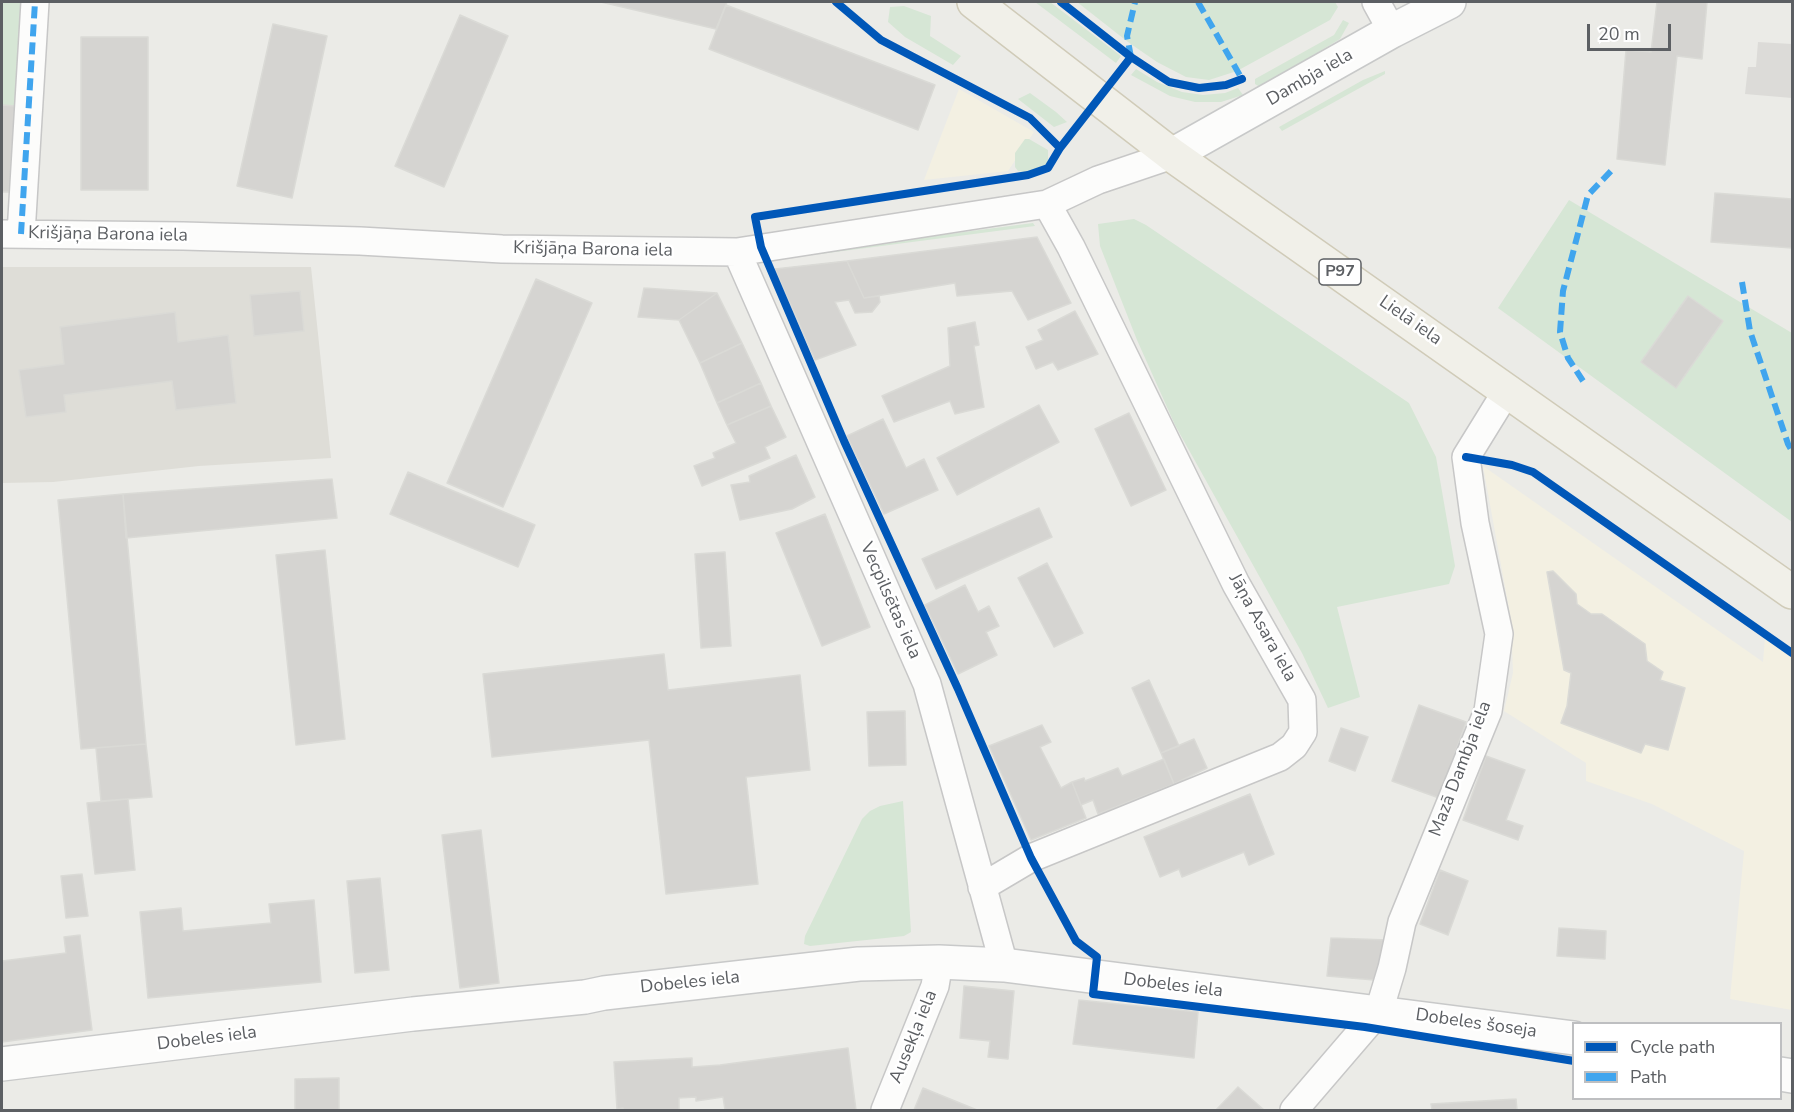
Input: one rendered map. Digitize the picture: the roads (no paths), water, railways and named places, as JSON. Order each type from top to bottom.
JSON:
[{"type":"main road","name":"Lielā iela","points":[[987,6],[1173,155],[1792,592]]},
{"type":"street","points":[[11,234],[35,2]]},
{"type":"street","points":[[1376,2],[1392,31]]},
{"type":"street","name":"Dambja iela","points":[[1173,155],[1392,31],[1449,2]]},
{"type":"street","name":"Krišjāņa Barona iela","points":[[11,234],[360,241],[502,249],[737,252],[1047,204],[1098,180],[1173,155]]},
{"type":"street","name":"Jāņa Asara iela","points":[[982,888],[1031,858],[1280,757],[1294,746],[1303,732],[1302,700],[1236,584],[1071,247],[1047,204]]},
{"type":"street","name":"Vecpilsētas iela","points":[[737,252],[927,684],[1004,965]]},
{"type":"street","name":"Mazā Dambja iela","points":[[1379,1011],[1392,968],[1402,922],[1488,711],[1499,634],[1475,523],[1466,457],[1508,390]]},
{"type":"street","name":"Dobeles iela","points":[[2,1064],[413,1014],[585,998],[604,993],[860,964],[939,962],[1004,965],[1379,1011]]},
{"type":"street","name":"Ausekļa iela","points":[[885,1110],[935,986],[939,962]]},
{"type":"street","points":[[1294,1110],[1379,1011]]},
{"type":"street","name":"Dobeles šoseja","points":[[1379,1011],[1572,1038]]}]
